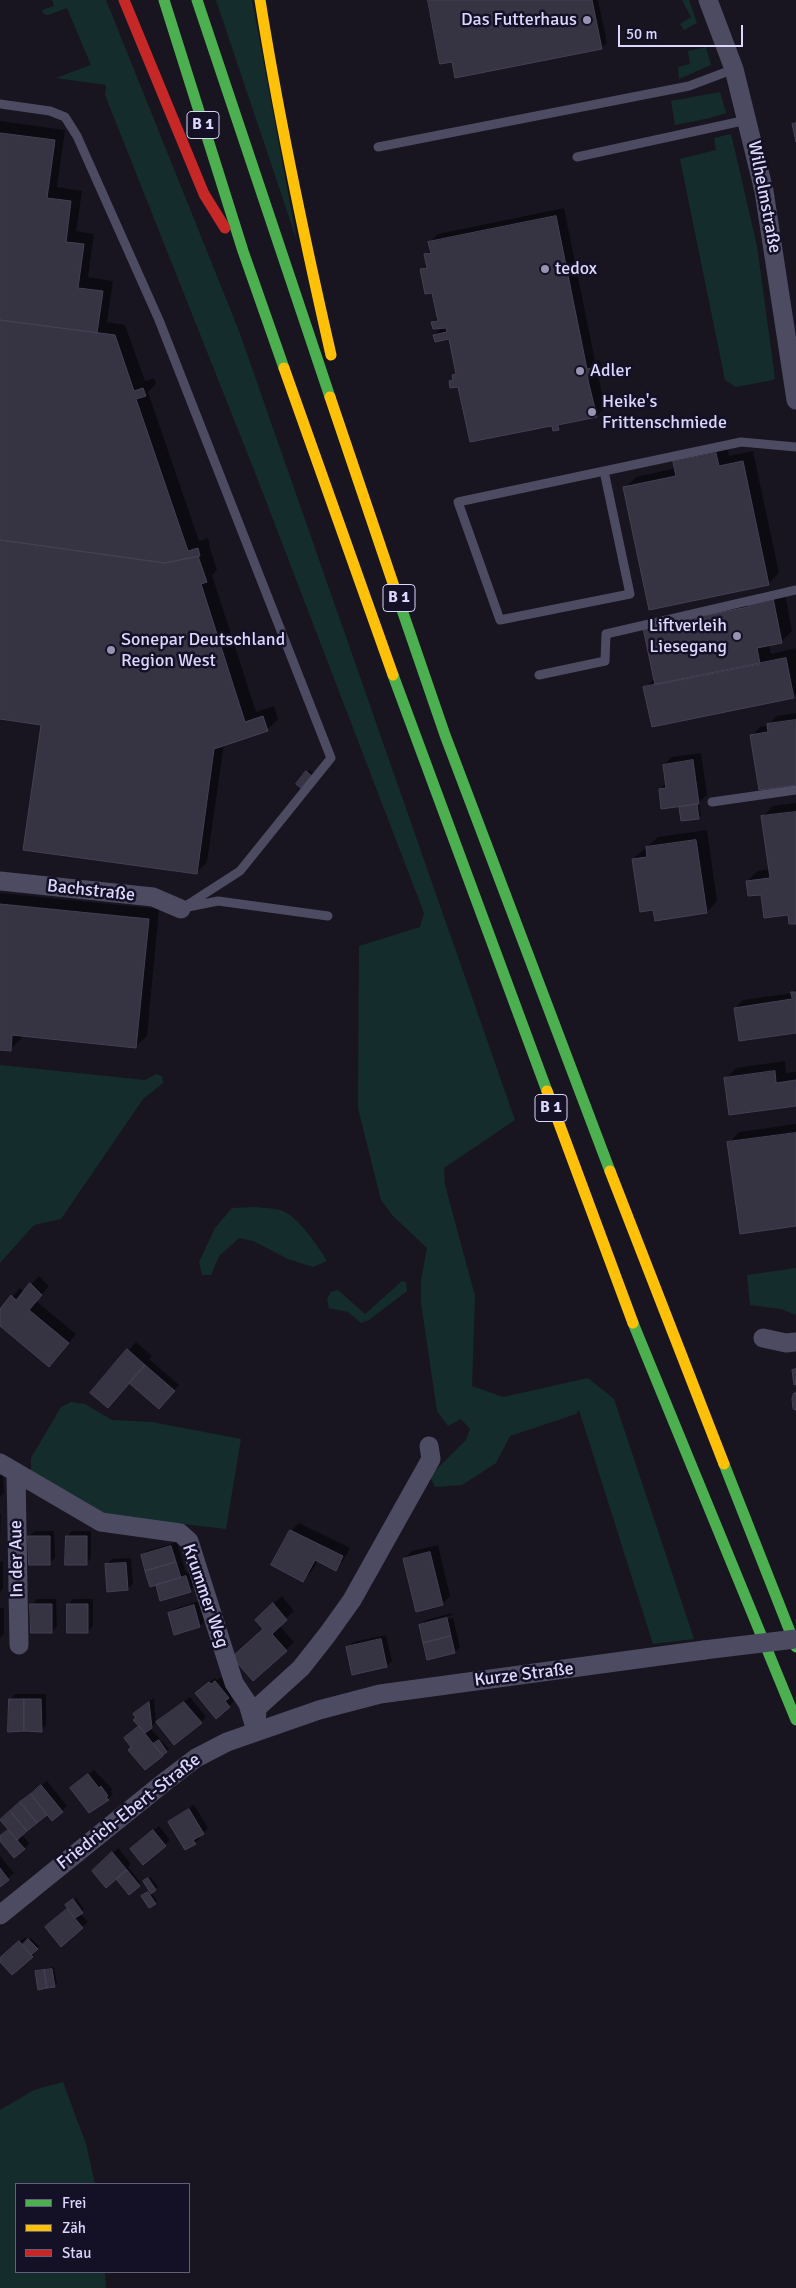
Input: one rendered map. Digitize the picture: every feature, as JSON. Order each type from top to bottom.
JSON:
[{"type":"highway","points":[[124,0],[204,194],[216,216],[243,251]]},
{"type":"highway","name":"B 1","points":[[164,0],[243,251],[346,545],[546,1093],[632,1320],[796,1720]]},
{"type":"highway","name":"B 1","points":[[197,0],[445,735],[675,1339],[796,1647]]},
{"type":"highway","points":[[260,0],[269,58],[306,244],[335,374],[352,462]]},
{"type":"street","name":"Wilhelmstraße","points":[[708,0],[734,69],[748,120],[769,216],[793,354],[796,400]]},
{"type":"street","name":"Bachstraße","points":[[0,881],[153,897],[181,909]]},
{"type":"street","points":[[763,1338],[786,1343],[796,1342]]},
{"type":"street","points":[[256,1732],[257,1708],[301,1668],[352,1600],[431,1459],[430,1446]]},
{"type":"street","name":"Krummer Weg","points":[[8,1468],[100,1522],[180,1533],[189,1541],[234,1683],[248,1704],[256,1732]]},
{"type":"street","name":"In der Aue","points":[[8,1468],[19,1645]]},
{"type":"street","name":"Kurze Straße","points":[[256,1732],[319,1710],[380,1694],[796,1639]]},
{"type":"street","name":"Friedrich-Ebert-Straße","points":[[0,1915],[196,1758],[211,1749],[256,1732]]},
{"type":"lane","points":[[378,147],[689,86],[734,69]]},
{"type":"lane","points":[[0,104],[50,111],[65,116],[77,136],[163,329],[330,758],[240,871],[181,909]]},
{"type":"lane","points":[[577,157],[748,120]]},
{"type":"lane","points":[[604,471],[630,594],[500,620],[458,502],[604,471],[741,442],[796,447]]},
{"type":"lane","points":[[539,675],[605,661],[606,634],[796,590]]},
{"type":"lane","points":[[712,802],[796,790]]},
{"type":"lane","points":[[181,909],[218,900],[328,916]]},
{"type":"green space","points":[[52,0],[106,0],[239,331],[515,1120],[444,1168],[445,1185],[475,1296],[472,1386],[503,1397],[588,1378],[614,1399],[694,1639],[653,1644],[579,1410],[576,1414],[510,1436],[496,1463],[462,1485],[435,1487],[430,1476],[466,1440],[470,1429],[461,1419],[448,1426],[437,1411],[421,1303],[421,1280],[427,1248],[393,1216],[381,1200],[358,1108],[359,946],[420,927],[424,913],[256,475],[105,95],[106,85],[56,78],[91,65],[67,8],[48,15],[44,14],[42,10],[54,6]]},
{"type":"green space","points":[[216,0],[252,0],[297,241]]},
{"type":"green space","points":[[682,0],[689,0],[697,23],[684,30],[680,24],[691,17]]},
{"type":"green space","points":[[706,47],[711,65],[679,79],[678,67],[690,64],[688,51]]},
{"type":"green space","points":[[720,92],[726,113],[675,125],[671,101]]},
{"type":"green space","points":[[731,134],[757,246],[775,378],[736,387],[725,380],[680,159],[716,150],[714,138]]},
{"type":"green space","points":[[0,1065],[145,1080],[156,1074],[162,1076],[163,1083],[143,1099],[61,1219],[34,1225],[0,1263]]},
{"type":"green space","points":[[255,1207],[277,1209],[289,1215],[308,1233],[327,1261],[313,1267],[288,1259],[253,1241],[239,1238],[219,1256],[211,1275],[202,1275],[199,1262],[215,1228],[232,1208]]},
{"type":"green space","points":[[796,1268],[796,1315],[781,1309],[750,1305],[747,1275]]},
{"type":"green space","points":[[402,1281],[406,1282],[407,1291],[369,1320],[361,1323],[348,1312],[329,1308],[327,1299],[331,1292],[338,1290],[365,1314]]},
{"type":"green space","points":[[71,1402],[85,1404],[112,1420],[152,1422],[241,1439],[226,1529],[114,1516],[100,1512],[31,1472],[31,1458],[61,1407]]},
{"type":"green space","points":[[63,2082],[86,2144],[95,2183],[15,2183],[15,2273],[105,2273],[106,2288],[0,2288],[0,2110],[34,2090]]},
{"type":"building","points":[[428,0],[592,0],[602,49],[455,78],[452,62],[440,64]]},
{"type":"building","points":[[796,123],[796,142],[792,124]]},
{"type":"building","points":[[0,133],[55,140],[47,198],[71,201],[66,242],[84,244],[78,288],[103,291],[97,333],[0,320]]},
{"type":"building","points":[[556,216],[587,369],[592,368],[593,375],[588,376],[588,380],[597,417],[558,425],[559,430],[553,431],[552,426],[470,442],[458,387],[450,388],[449,381],[453,380],[452,375],[456,374],[449,339],[435,342],[433,335],[447,332],[446,328],[433,329],[431,322],[438,321],[432,293],[425,294],[420,269],[427,268],[424,254],[431,253],[428,242]]},
{"type":"building","points":[[0,320],[115,335],[134,391],[143,388],[146,396],[136,399],[188,551],[198,548],[200,556],[165,563],[0,540]]},
{"type":"building","points":[[716,453],[719,466],[743,461],[769,585],[649,610],[623,487],[676,476],[673,462]]},
{"type":"building","name":"Sonepar Deutschland Region West","points":[[0,540],[165,563],[198,556],[207,582],[201,584],[245,722],[263,716],[268,731],[214,749],[197,874],[23,850],[41,725],[0,719]]},
{"type":"building","points":[[773,598],[782,643],[757,648],[760,664],[655,685],[643,628],[748,607],[748,603]]},
{"type":"building","points":[[786,658],[794,698],[652,727],[643,687]]},
{"type":"building","points":[[796,720],[796,785],[759,790],[750,735],[768,732],[767,724]]},
{"type":"building","points":[[693,760],[699,804],[661,809],[659,789],[666,788],[663,765]]},
{"type":"building","points":[[306,771],[312,776],[302,789],[296,784]]},
{"type":"building","points":[[697,804],[699,819],[681,821],[679,807]]},
{"type":"building","points":[[796,812],[796,924],[789,924],[788,915],[764,918],[761,895],[748,896],[746,881],[770,878],[761,816]]},
{"type":"building","points":[[696,840],[707,913],[655,921],[653,910],[640,912],[632,859],[647,857],[646,847]]},
{"type":"building","points":[[0,904],[149,919],[136,1048],[12,1035],[11,1051],[0,1050]]},
{"type":"building","points":[[791,992],[796,992],[796,1033],[739,1041],[734,1008],[792,999]]},
{"type":"building","points":[[775,1071],[776,1083],[796,1080],[796,1106],[729,1115],[724,1078]]},
{"type":"building","points":[[796,1133],[796,1226],[740,1234],[727,1142]]},
{"type":"building","points":[[30,1283],[42,1295],[29,1310],[69,1343],[49,1367],[0,1326],[0,1309],[11,1295],[16,1300]]},
{"type":"building","points":[[127,1349],[145,1365],[108,1408],[90,1393]]},
{"type":"building","points":[[145,1365],[175,1391],[159,1409],[129,1383]]},
{"type":"building","points":[[796,1369],[796,1384],[794,1385],[792,1370]]},
{"type":"building","points":[[794,1393],[796,1393],[796,1410],[793,1409],[792,1399]]},
{"type":"building","points":[[290,1530],[343,1556],[336,1571],[315,1560],[303,1582],[271,1565]]},
{"type":"building","points":[[28,1536],[50,1536],[50,1565],[29,1565]]},
{"type":"building","points":[[66,1536],[87,1536],[87,1565],[65,1565]]},
{"type":"building","points":[[171,1546],[176,1562],[145,1571],[141,1555]]},
{"type":"building","points":[[430,1552],[443,1605],[416,1612],[403,1559]]},
{"type":"building","points":[[176,1562],[181,1578],[150,1587],[145,1571]]},
{"type":"building","points":[[126,1563],[128,1590],[107,1592],[105,1564]]},
{"type":"building","points":[[186,1576],[191,1592],[160,1601],[156,1585]]},
{"type":"building","points":[[273,1603],[287,1620],[272,1634],[287,1651],[253,1681],[232,1657],[263,1629],[255,1620]]},
{"type":"building","points":[[30,1604],[52,1604],[52,1633],[31,1633]]},
{"type":"building","points":[[67,1604],[88,1604],[88,1633],[67,1633]]},
{"type":"building","points":[[194,1605],[200,1627],[174,1635],[168,1613]]},
{"type":"building","points":[[447,1618],[451,1636],[423,1643],[419,1625]]},
{"type":"building","points":[[451,1636],[455,1653],[427,1660],[423,1643]]},
{"type":"building","points":[[381,1639],[387,1667],[352,1675],[346,1647]]},
{"type":"building","points":[[215,1681],[229,1698],[225,1701],[230,1707],[216,1719],[195,1693],[209,1682],[211,1684]]},
{"type":"building","points":[[9,1699],[24,1699],[24,1731],[8,1732]]},
{"type":"building","points":[[24,1699],[41,1699],[42,1732],[24,1731]]},
{"type":"building","points":[[149,1702],[152,1728],[145,1733],[133,1720],[136,1718],[133,1714]]},
{"type":"building","points":[[184,1702],[202,1723],[174,1745],[156,1722]]},
{"type":"building","points":[[139,1726],[163,1756],[145,1770],[128,1750],[131,1747],[124,1738]]},
{"type":"building","points":[[159,1740],[167,1752],[163,1755],[153,1744]]},
{"type":"building","points":[[88,1774],[99,1788],[101,1786],[109,1800],[89,1813],[70,1788]]},
{"type":"building","points":[[41,1785],[63,1812],[52,1821],[31,1794]]},
{"type":"building","points":[[31,1794],[47,1815],[37,1823],[20,1802]]},
{"type":"building","points":[[20,1802],[37,1823],[27,1831],[10,1811]]},
{"type":"building","points":[[189,1809],[204,1834],[193,1840],[196,1844],[185,1850],[168,1822]]},
{"type":"building","points":[[10,1811],[27,1831],[17,1840],[0,1820]]},
{"type":"building","points":[[8,1830],[25,1849],[14,1858],[0,1841],[0,1836]]},
{"type":"building","points":[[153,1830],[166,1846],[143,1865],[130,1849]]},
{"type":"building","points":[[112,1852],[127,1870],[106,1888],[92,1871]]},
{"type":"building","points":[[0,1868],[9,1880],[0,1887]]},
{"type":"building","points":[[127,1870],[140,1886],[129,1895],[116,1879]]},
{"type":"building","points":[[148,1878],[156,1890],[151,1894],[143,1881]]},
{"type":"building","points":[[148,1892],[156,1904],[149,1908],[141,1896]]},
{"type":"building","points":[[73,1899],[83,1913],[75,1918],[65,1905]]},
{"type":"building","points":[[67,1909],[83,1928],[61,1947],[45,1927]]},
{"type":"building","points":[[28,1939],[38,1949],[31,1955],[22,1945]]},
{"type":"building","points":[[19,1941],[33,1957],[12,1975],[0,1962],[0,1958]]},
{"type":"building","points":[[52,1969],[55,1987],[47,1988],[44,1970]]},
{"type":"building","points":[[44,1970],[47,1988],[38,1990],[35,1971]]},
{"type":"traffic: fast","points":[[164,0],[243,251],[284,368]]},
{"type":"traffic: fast","points":[[197,0],[330,397]]},
{"type":"traffic: fast","points":[[400,604],[445,735],[610,1171]]},
{"type":"traffic: fast","points":[[393,675],[547,1091]]},
{"type":"traffic: fast","points":[[633,1323],[796,1720]]},
{"type":"traffic: fast","points":[[724,1464],[796,1647]]},
{"type":"traffic: slow","points":[[260,0],[292,178],[331,355]]},
{"type":"traffic: slow","points":[[284,368],[393,675]]},
{"type":"traffic: slow","points":[[330,397],[400,604]]},
{"type":"traffic: slow","points":[[547,1091],[633,1323]]},
{"type":"traffic: slow","points":[[610,1171],[724,1464]]},
{"type":"traffic: jam","points":[[124,0],[204,194],[225,228]]},
{"type":"place","name":"Das Futterhaus","points":[[587,20]]},
{"type":"place","name":"tedox","points":[[545,269]]},
{"type":"place","name":"Adler","points":[[580,371]]},
{"type":"place","name":"Heike's Frittenschmiede","points":[[592,412]]},
{"type":"place","name":"Liftverleih Liesegang","points":[[737,636]]},
{"type":"place","name":"Sonepar Deutschland Region West","points":[[111,650]]}]
